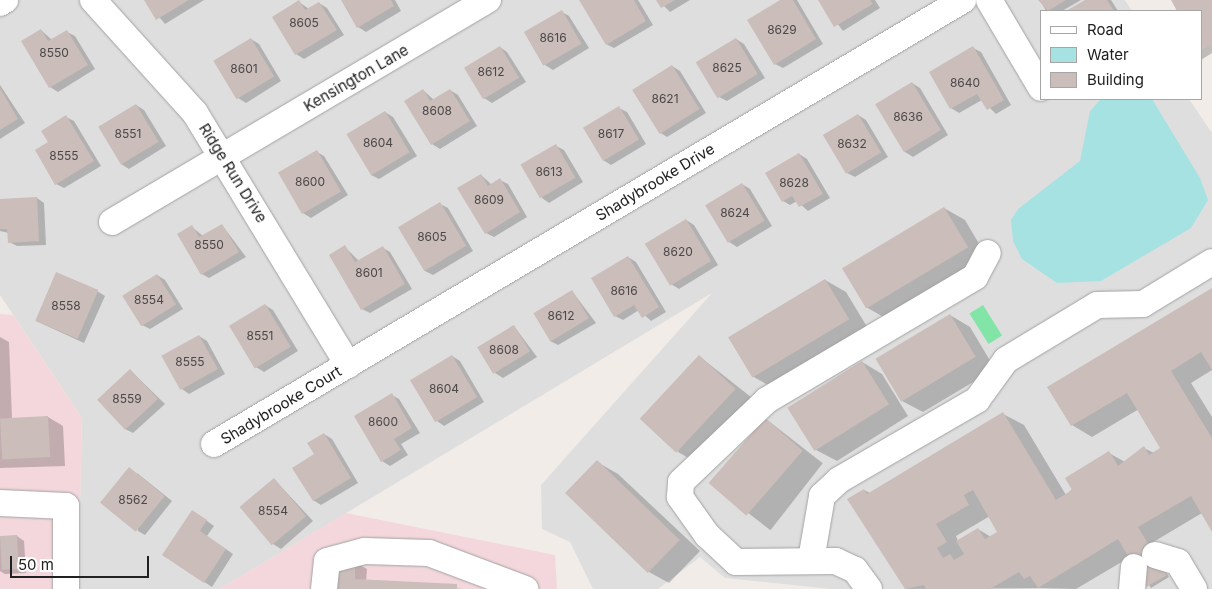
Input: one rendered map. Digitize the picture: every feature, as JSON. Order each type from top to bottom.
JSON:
[{"type":"street","points":[[0,3],[4,0]]},
{"type":"street","name":"Ridge Run Drive","points":[[93,0],[190,106],[224,156],[348,365]]},
{"type":"street","name":"Kensington Lane","points":[[112,222],[488,0]]},
{"type":"street","name":"Shadybrooke Drive","points":[[348,365],[963,0]]},
{"type":"street","points":[[988,0],[1040,86]]},
{"type":"street","points":[[869,589],[855,570],[836,561],[736,562],[707,535],[680,497],[680,482],[767,400],[975,277],[988,253]]},
{"type":"street","points":[[811,560],[822,496],[839,480],[977,400],[1006,360],[1097,305],[1142,304],[1212,262]]},
{"type":"street","name":"Shadybrooke Court","points":[[214,444],[348,365]]},
{"type":"street","points":[[0,503],[66,506],[66,589]]},
{"type":"street","points":[[324,589],[327,561],[364,551],[429,553],[525,589]]},
{"type":"street","points":[[1140,570],[1178,562],[1194,589]]},
{"type":"shaded area","points":[[0,0],[1125,0],[1131,10],[1040,10],[1040,100],[1190,100],[1212,133],[1212,589],[831,589],[725,578],[700,557],[658,589],[593,589],[570,542],[542,529],[541,485],[712,293],[220,589],[78,589],[82,418],[0,295]]},
{"type":"shaded area","points":[[0,314],[13,315],[82,418],[78,589],[0,589]]},
{"type":"shaded area","points":[[346,513],[555,555],[557,589],[220,589]]},
{"type":"green space","points":[[983,305],[1002,336],[989,344],[969,313]]},
{"type":"water","points":[[1100,100],[1153,100],[1200,178],[1208,200],[1191,228],[1101,281],[1057,283],[1022,259],[1013,241],[1011,220],[1018,209],[1080,161],[1090,111]]},
{"type":"building","points":[[144,0],[189,0],[156,20]]},
{"type":"building","points":[[299,0],[305,10],[319,2],[337,30],[295,55],[272,17]]},
{"type":"building","points":[[341,0],[391,0],[394,6],[357,28]]},
{"type":"building","points":[[579,0],[634,0],[646,21],[606,45]]},
{"type":"building","points":[[656,0],[675,0],[661,8]]},
{"type":"building","points":[[780,0],[793,0],[816,39],[774,65],[747,20]]},
{"type":"building","points":[[818,0],[870,0],[873,4],[834,27]]},
{"type":"building","points":[[1038,0],[1066,0],[1050,10],[1047,10]]},
{"type":"building","points":[[1085,0],[1107,0],[1113,10],[1068,10]]},
{"type":"building","points":[[1171,0],[1212,0],[1212,44],[1202,50],[1202,10],[1176,10]]},
{"type":"building","points":[[562,10],[582,44],[543,66],[524,32]]},
{"type":"building","points":[[41,29],[48,41],[67,30],[88,65],[49,88],[21,41]]},
{"type":"building","points":[[251,38],[274,77],[236,99],[213,61]]},
{"type":"building","points":[[736,38],[758,74],[717,98],[696,62]]},
{"type":"building","points":[[500,46],[519,78],[483,99],[464,68]]},
{"type":"building","points":[[973,46],[1004,100],[987,110],[977,94],[950,109],[929,72]]},
{"type":"building","points":[[672,65],[700,109],[660,134],[632,90]]},
{"type":"building","points":[[912,82],[941,130],[904,152],[875,104]]},
{"type":"building","points":[[0,88],[18,119],[0,130]]},
{"type":"building","points":[[423,89],[430,101],[450,89],[470,121],[431,145],[404,101]]},
{"type":"building","points":[[136,104],[159,142],[121,164],[98,127]]},
{"type":"building","points":[[619,106],[639,139],[603,161],[583,128]]},
{"type":"building","points":[[385,111],[410,152],[371,175],[346,134]]},
{"type":"building","points":[[858,114],[881,153],[846,174],[823,135]]},
{"type":"building","points":[[66,115],[94,161],[55,185],[35,150],[48,142],[41,131]]},
{"type":"building","points":[[556,144],[576,178],[540,198],[520,165]]},
{"type":"building","points":[[317,150],[341,192],[302,214],[278,173]]},
{"type":"building","points":[[799,153],[823,194],[799,207],[792,196],[782,202],[765,173]]},
{"type":"building","points":[[481,174],[488,186],[500,178],[520,212],[485,234],[457,188]]},
{"type":"building","points":[[742,183],[765,221],[728,243],[705,205]]},
{"type":"building","points":[[37,197],[39,241],[8,243],[7,229],[0,229],[0,199]]},
{"type":"building","points":[[440,202],[466,246],[424,271],[398,227]]},
{"type":"building","points":[[944,207],[968,247],[866,309],[842,268]]},
{"type":"building","points":[[686,219],[711,261],[670,286],[645,244]]},
{"type":"building","points":[[222,224],[239,252],[201,275],[177,234],[192,225],[199,237]]},
{"type":"building","points":[[345,245],[355,262],[383,246],[405,284],[361,310],[329,255]]},
{"type":"building","points":[[628,256],[659,307],[642,318],[634,305],[614,317],[591,278]]},
{"type":"building","points":[[56,272],[98,290],[78,339],[35,321]]},
{"type":"building","points":[[157,274],[176,305],[141,326],[122,296]]},
{"type":"building","points":[[825,279],[849,319],[752,377],[728,337]]},
{"type":"building","points":[[1212,288],[1212,370],[1201,352],[1171,371],[1212,438],[1212,532],[1191,496],[1138,527],[1167,575],[1146,587],[1118,539],[1038,588],[1030,576],[1024,579],[1019,572],[990,589],[926,589],[924,585],[905,589],[847,499],[864,489],[867,494],[1003,412],[1056,500],[1072,490],[1065,478],[1109,451],[1118,466],[1144,446],[1149,455],[1160,448],[1127,393],[1071,426],[1047,387]],"holes":[[[973,490],[997,532],[985,539],[978,528],[956,541],[964,554],[954,560],[950,554],[943,558],[937,548],[947,542],[936,524],[969,505],[964,495]]]},
{"type":"building","points":[[572,290],[589,318],[550,341],[533,313]]},
{"type":"building","points":[[265,304],[291,347],[255,368],[229,326]]},
{"type":"building","points":[[950,314],[976,357],[901,402],[875,359]]},
{"type":"building","points":[[514,325],[530,352],[493,374],[477,347]]},
{"type":"building","points":[[199,335],[218,369],[180,390],[161,356]]},
{"type":"building","points":[[452,355],[477,397],[435,422],[410,380]]},
{"type":"building","points":[[699,355],[736,389],[676,453],[640,419]]},
{"type":"building","points":[[862,361],[889,404],[814,451],[787,408]]},
{"type":"building","points":[[130,369],[158,399],[125,430],[97,400]]},
{"type":"building","points":[[392,393],[412,428],[394,439],[401,450],[381,462],[354,416]]},
{"type":"building","points":[[48,416],[50,457],[2,459],[0,419]]},
{"type":"building","points":[[765,418],[803,451],[746,516],[709,483]]},
{"type":"building","points":[[324,433],[351,478],[313,501],[292,468],[314,454],[307,443]]},
{"type":"building","points":[[597,460],[680,540],[648,573],[565,493]]},
{"type":"building","points":[[129,467],[165,496],[136,532],[100,503]]},
{"type":"building","points":[[274,478],[306,516],[272,545],[240,507]]},
{"type":"building","points":[[192,510],[207,520],[200,531],[226,549],[204,583],[162,555]]},
{"type":"building","points":[[17,535],[19,569],[2,570],[0,536]]},
{"type":"building","points":[[338,560],[355,561],[355,579],[457,584],[457,589],[337,589]]}]
